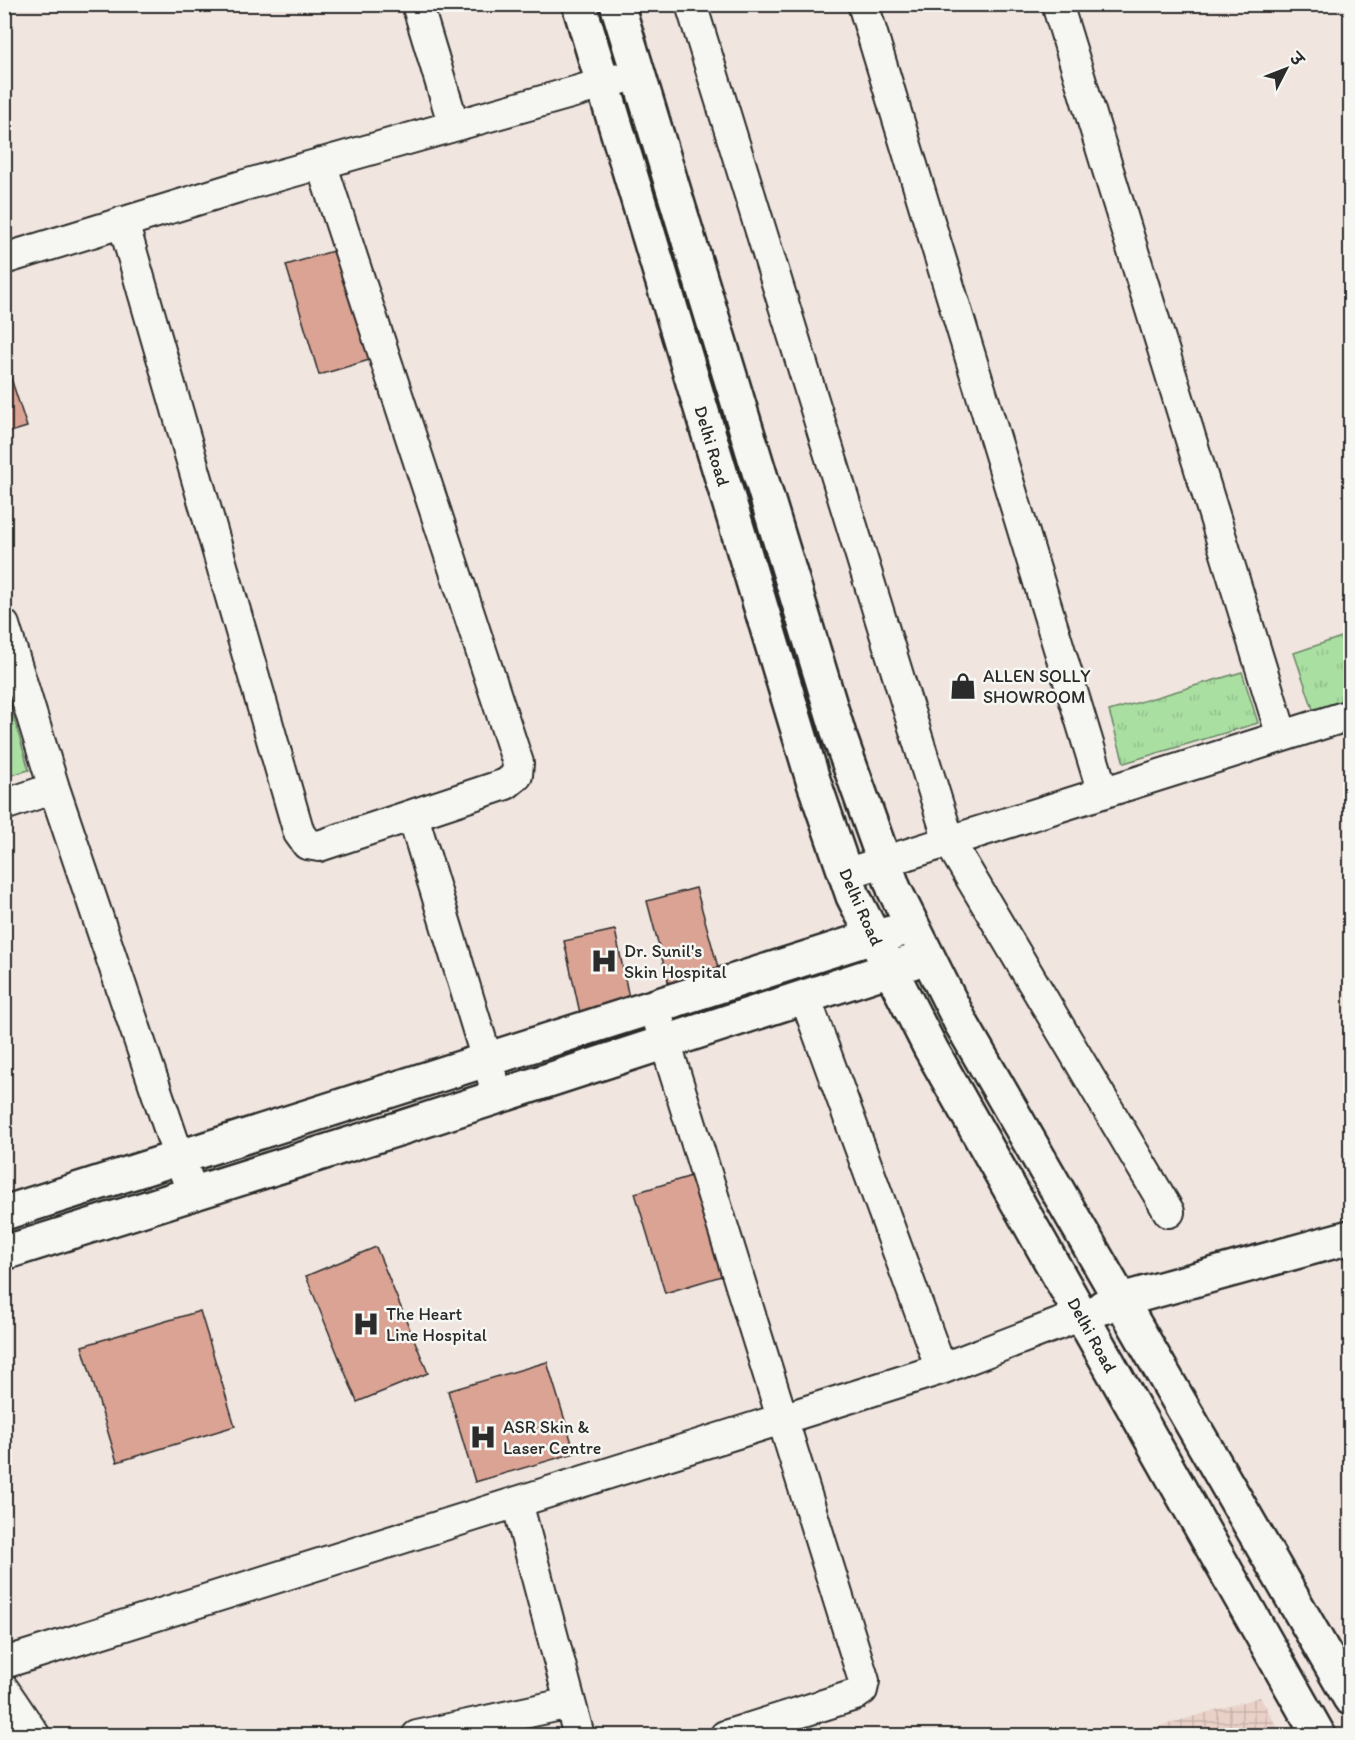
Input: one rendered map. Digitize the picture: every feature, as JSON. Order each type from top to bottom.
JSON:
[{"type":"main road","name":"Delhi Road","points":[[579,4],[813,780],[853,896],[931,1048],[1319,1736]]},
{"type":"main road","name":"Delhi Road","points":[[617,4],[840,738],[894,889],[961,1023],[1350,1698]]},
{"type":"main road","points":[[4,1212],[180,1160],[873,937],[913,928]]},
{"type":"main road","points":[[4,1253],[928,957]]},
{"type":"main road","points":[[1082,1315],[1121,1300],[1350,1237]]},
{"type":"street","points":[[417,4],[454,126]]},
{"type":"street","points":[[691,4],[949,841],[1169,1212]]},
{"type":"street","points":[[863,4],[1103,793]]},
{"type":"street","points":[[1057,4],[1282,736]]},
{"type":"street","points":[[4,259],[321,164],[638,74]]},
{"type":"street","points":[[123,222],[299,833],[307,844],[319,846],[506,784],[517,775],[518,763],[321,164]]},
{"type":"street","points":[[4,625],[54,788],[193,1194]]},
{"type":"street","points":[[845,874],[1350,715]]},
{"type":"street","points":[[4,805],[54,788]]},
{"type":"street","points":[[413,816],[498,1096]]},
{"type":"street","points":[[805,997],[941,1370]]},
{"type":"street","points":[[654,1006],[864,1681],[862,1690],[855,1695],[725,1736]]},
{"type":"street","points":[[4,1662],[941,1370],[1082,1315]]},
{"type":"street","points":[[517,1502],[579,1736]]},
{"type":"street","points":[[4,1689],[23,1731]]},
{"type":"street","points":[[417,1736],[570,1703]]},
{"type":"shaded area","points":[[1260,1697],[1282,1735],[1130,1735]]},
{"type":"green space","points":[[1350,634],[1350,700],[1314,712],[1294,653]]},
{"type":"green space","points":[[1242,672],[1258,723],[1124,763],[1109,711]]},
{"type":"green space","points":[[4,684],[29,770],[5,777],[4,777]]},
{"type":"building","points":[[343,248],[376,358],[319,375],[286,265]]},
{"type":"building","points":[[4,357],[27,427],[4,434]]},
{"type":"building","points":[[696,888],[721,978],[671,992],[647,901]]},
{"type":"building","points":[[615,930],[630,1003],[580,1013],[564,941]]},
{"type":"building","points":[[698,1174],[728,1274],[665,1293],[635,1193]]},
{"type":"building","points":[[376,1247],[428,1373],[357,1402],[306,1276]]},
{"type":"building","points":[[200,1311],[235,1426],[117,1462],[82,1346]]},
{"type":"building","points":[[547,1362],[575,1453],[475,1482],[448,1391]]},
{"type":"place","name":"ALLEN SOLLY SHOWROOM","points":[[963,686]]},
{"type":"place","name":"Dr. Sunil's Skin Hospital","points":[[604,961]]},
{"type":"place","name":"The Heart Line Hospital","points":[[366,1324]]},
{"type":"place","name":"ASR Skin & Laser Centre","points":[[483,1437]]}]
